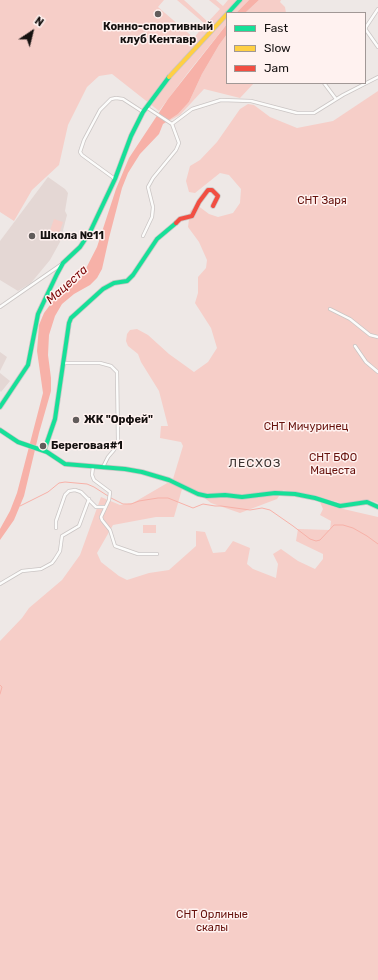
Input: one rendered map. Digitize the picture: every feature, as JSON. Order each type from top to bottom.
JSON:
[{"type":"street","points":[[228,12],[240,0]]},
{"type":"street","points":[[378,9],[366,27],[366,30],[378,47]]},
{"type":"street","points":[[0,307],[63,263],[85,240],[115,179],[131,136],[146,107],[162,84],[226,14]]},
{"type":"street","points":[[366,83],[378,77]]},
{"type":"street","points":[[325,84],[336,99]]},
{"type":"street","points":[[170,123],[188,112],[206,104],[221,100],[234,102],[251,101],[297,113],[314,113],[364,84]]},
{"type":"street","points":[[115,179],[80,154],[80,149],[100,110],[111,100],[116,98],[123,99],[143,112]]},
{"type":"street","points":[[143,236],[152,217],[153,207],[148,187],[178,147],[179,143],[170,123],[146,107]]},
{"type":"street","points":[[44,451],[55,419],[71,318],[103,289],[114,283],[127,281],[157,239],[178,220],[192,216],[199,202],[208,190],[212,190],[218,196],[213,206]]},
{"type":"street","points":[[0,407],[28,365],[38,314],[63,263]]},
{"type":"street","points":[[330,309],[350,319],[370,335],[378,337]]},
{"type":"street","points":[[356,346],[366,362],[378,372]]},
{"type":"street","points":[[63,363],[100,363],[111,366],[117,372],[118,440],[114,450],[102,468]]},
{"type":"street","points":[[0,430],[21,443],[44,451],[65,464],[125,469],[154,475],[198,494],[207,496],[225,495],[242,497],[275,493],[295,494],[315,498],[340,506],[367,502],[378,507]]},
{"type":"street","points":[[93,467],[92,475],[94,480],[109,490],[110,495],[101,515],[102,520],[110,530],[115,546],[138,554],[157,554]]},
{"type":"street","points":[[56,528],[56,521],[67,492],[72,490],[78,491],[89,499],[96,507],[105,506]]},
{"type":"street","points":[[0,584],[22,571],[41,569],[56,560],[60,551],[62,536],[76,529],[80,524],[89,499]]},
{"type":"shaded area","points":[[249,0],[259,0],[246,12],[237,12]]},
{"type":"shaded area","points":[[226,25],[226,35],[202,74],[189,102],[178,114],[163,124],[159,134],[140,154],[128,173],[122,188],[102,269],[97,278],[90,285],[74,294],[62,304],[55,316],[49,335],[48,355],[51,391],[24,496],[14,520],[0,540],[0,529],[10,511],[17,493],[43,393],[37,351],[39,325],[44,313],[59,293],[80,280],[97,247],[116,189],[129,158],[168,99]]},
{"type":"shaded area","name":"Школа №11","points":[[48,177],[65,189],[68,193],[65,211],[67,215],[60,242],[50,260],[31,283],[18,291],[0,280],[0,241]]},
{"type":"shaded area","points":[[0,352],[7,357],[0,371]]},
{"type":"shaded area","points":[[0,373],[10,381],[1,392],[0,391]]},
{"type":"green space","points":[[0,0],[164,0],[158,7],[194,38],[205,24],[177,0],[184,0],[208,22],[220,9],[209,0],[216,0],[223,6],[228,0],[249,0],[237,12],[226,12],[226,25],[159,111],[112,74],[99,76],[87,87],[68,125],[59,165],[32,190],[14,221],[0,212]]},
{"type":"green space","points":[[259,0],[281,0],[280,2],[285,7],[286,12],[246,12]]},
{"type":"green space","points":[[226,35],[226,84],[253,84],[240,98],[204,89],[180,115],[163,124],[178,114],[189,102],[202,74]]},
{"type":"green space","points":[[378,91],[378,503],[370,500],[339,504],[338,502],[283,490],[277,499],[240,513],[211,503],[173,479],[183,446],[181,442],[160,438],[161,426],[168,426],[159,391],[141,362],[138,354],[128,346],[126,341],[127,334],[130,330],[137,329],[148,335],[169,354],[194,372],[208,362],[217,348],[211,328],[195,303],[198,293],[198,277],[206,268],[207,260],[199,242],[188,227],[190,211],[197,205],[209,214],[218,217],[233,213],[240,203],[241,189],[229,175],[220,173],[195,193],[189,192],[186,181],[190,166],[200,160],[217,142],[240,109],[248,104],[254,105],[270,117],[297,128],[333,121]]},
{"type":"green space","points":[[54,219],[63,222],[57,240],[48,236]]},
{"type":"green space","name":"СНТ Орлиные скалы","points":[[169,482],[182,489],[174,517],[156,517],[113,525],[97,553],[101,562],[119,576],[127,580],[149,573],[169,570],[196,546],[196,531],[205,532],[213,553],[225,552],[233,541],[250,548],[247,564],[253,569],[276,578],[278,564],[273,554],[281,549],[298,561],[315,569],[323,559],[323,554],[296,541],[298,529],[330,530],[331,521],[320,515],[323,509],[320,502],[378,517],[378,980],[0,980],[0,641],[22,618],[29,608],[62,580],[80,555],[101,497],[120,505],[133,503]]},
{"type":"green space","points":[[143,525],[156,525],[156,533],[143,533]]},
{"type":"waterway","points":[[20,506],[48,492],[59,483],[65,482],[87,484],[108,496]]},
{"type":"waterway","points":[[111,498],[123,504],[131,504],[158,498],[168,498],[193,508],[203,504],[250,510],[262,508],[270,510],[310,539],[316,541],[320,540],[334,525],[343,525],[353,528],[378,544]]},
{"type":"waterway","points":[[0,685],[2,687],[0,694]]},
{"type":"traffic: fast","points":[[229,12],[240,0]]},
{"type":"traffic: fast","points":[[0,407],[28,365],[38,314],[57,274],[63,263],[80,247],[90,232],[115,179],[131,136],[143,112],[169,77]]},
{"type":"traffic: fast","points":[[44,451],[55,419],[71,318],[103,289],[114,283],[127,281],[133,275],[157,239],[176,223]]},
{"type":"traffic: fast","points":[[0,430],[18,442],[47,452],[65,464],[125,469],[142,472],[169,480],[198,494],[207,496],[225,495],[242,497],[275,493],[295,494],[315,498],[340,506],[367,502],[378,507]]},
{"type":"traffic: slow","points":[[169,77],[226,15]]},
{"type":"traffic: jam","points":[[176,223],[180,219],[192,216],[199,202],[208,190],[212,190],[218,196],[213,206]]},
{"type":"place","name":"Конно-спортивный клуб Кентавр","points":[[158,14]]},
{"type":"place","name":"Школа №11","points":[[32,236]]},
{"type":"place","name":"ЖК \"Орфей\"","points":[[76,420]]},
{"type":"place","name":"Береговая#1","points":[[43,446]]},
{"type":"district","name":"ЛЕСХОЗ","points":[[255,464]]},
{"type":"park label","name":"СНТ Заря","points":[[322,201]]},
{"type":"park label","name":"СНТ Мичуринец","points":[[306,427]]},
{"type":"park label","name":"СНТ БФО Мацеста","points":[[333,464]]},
{"type":"water label","name":"Мацеста","points":[[67,285]]}]
